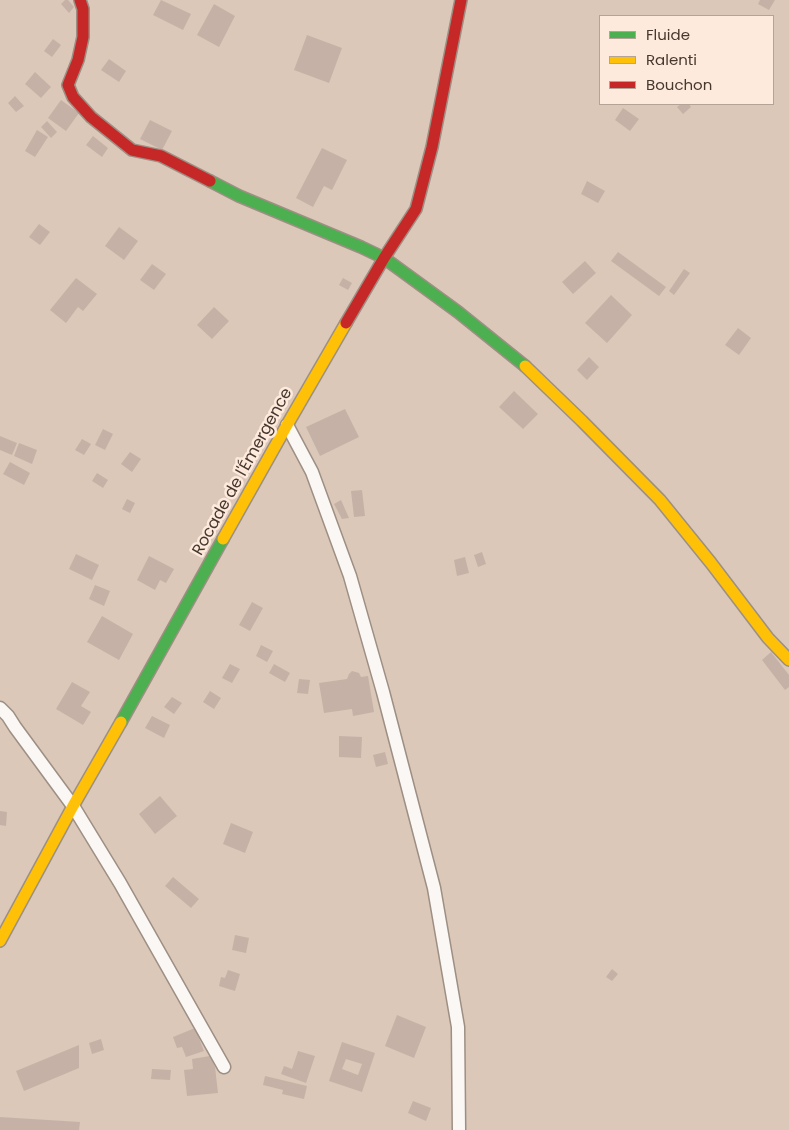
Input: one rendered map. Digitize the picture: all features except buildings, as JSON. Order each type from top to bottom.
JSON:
[{"type":"street","points":[[80,0],[83,9],[83,37],[78,60],[68,85],[73,97],[91,117],[132,150],[161,156],[239,196],[384,258],[458,312],[520,362],[582,421],[660,500],[768,638],[789,660]]},
{"type":"street","name":"Rocade de l'Émergence","points":[[0,941],[73,806],[287,425],[384,258],[416,209],[432,146],[461,0]]},
{"type":"street","points":[[287,425],[312,472],[350,576],[383,692],[434,888],[458,1027],[459,1130]]},
{"type":"street","points":[[0,708],[8,716],[14,727],[73,806],[120,884],[224,1067]]},
{"type":"traffic: fast","points":[[210,181],[239,196],[384,258],[458,312],[525,366]]},
{"type":"traffic: fast","points":[[121,722],[223,539]]},
{"type":"traffic: slow","points":[[223,539],[346,323]]},
{"type":"traffic: slow","points":[[525,366],[660,500],[768,638],[789,660]]},
{"type":"traffic: slow","points":[[0,941],[121,722]]},
{"type":"traffic: jam","points":[[80,0],[83,9],[83,37],[78,60],[68,85],[73,97],[91,117],[132,150],[161,156],[210,181]]},
{"type":"traffic: jam","points":[[346,323],[384,258],[416,209],[432,147],[461,0]]}]
